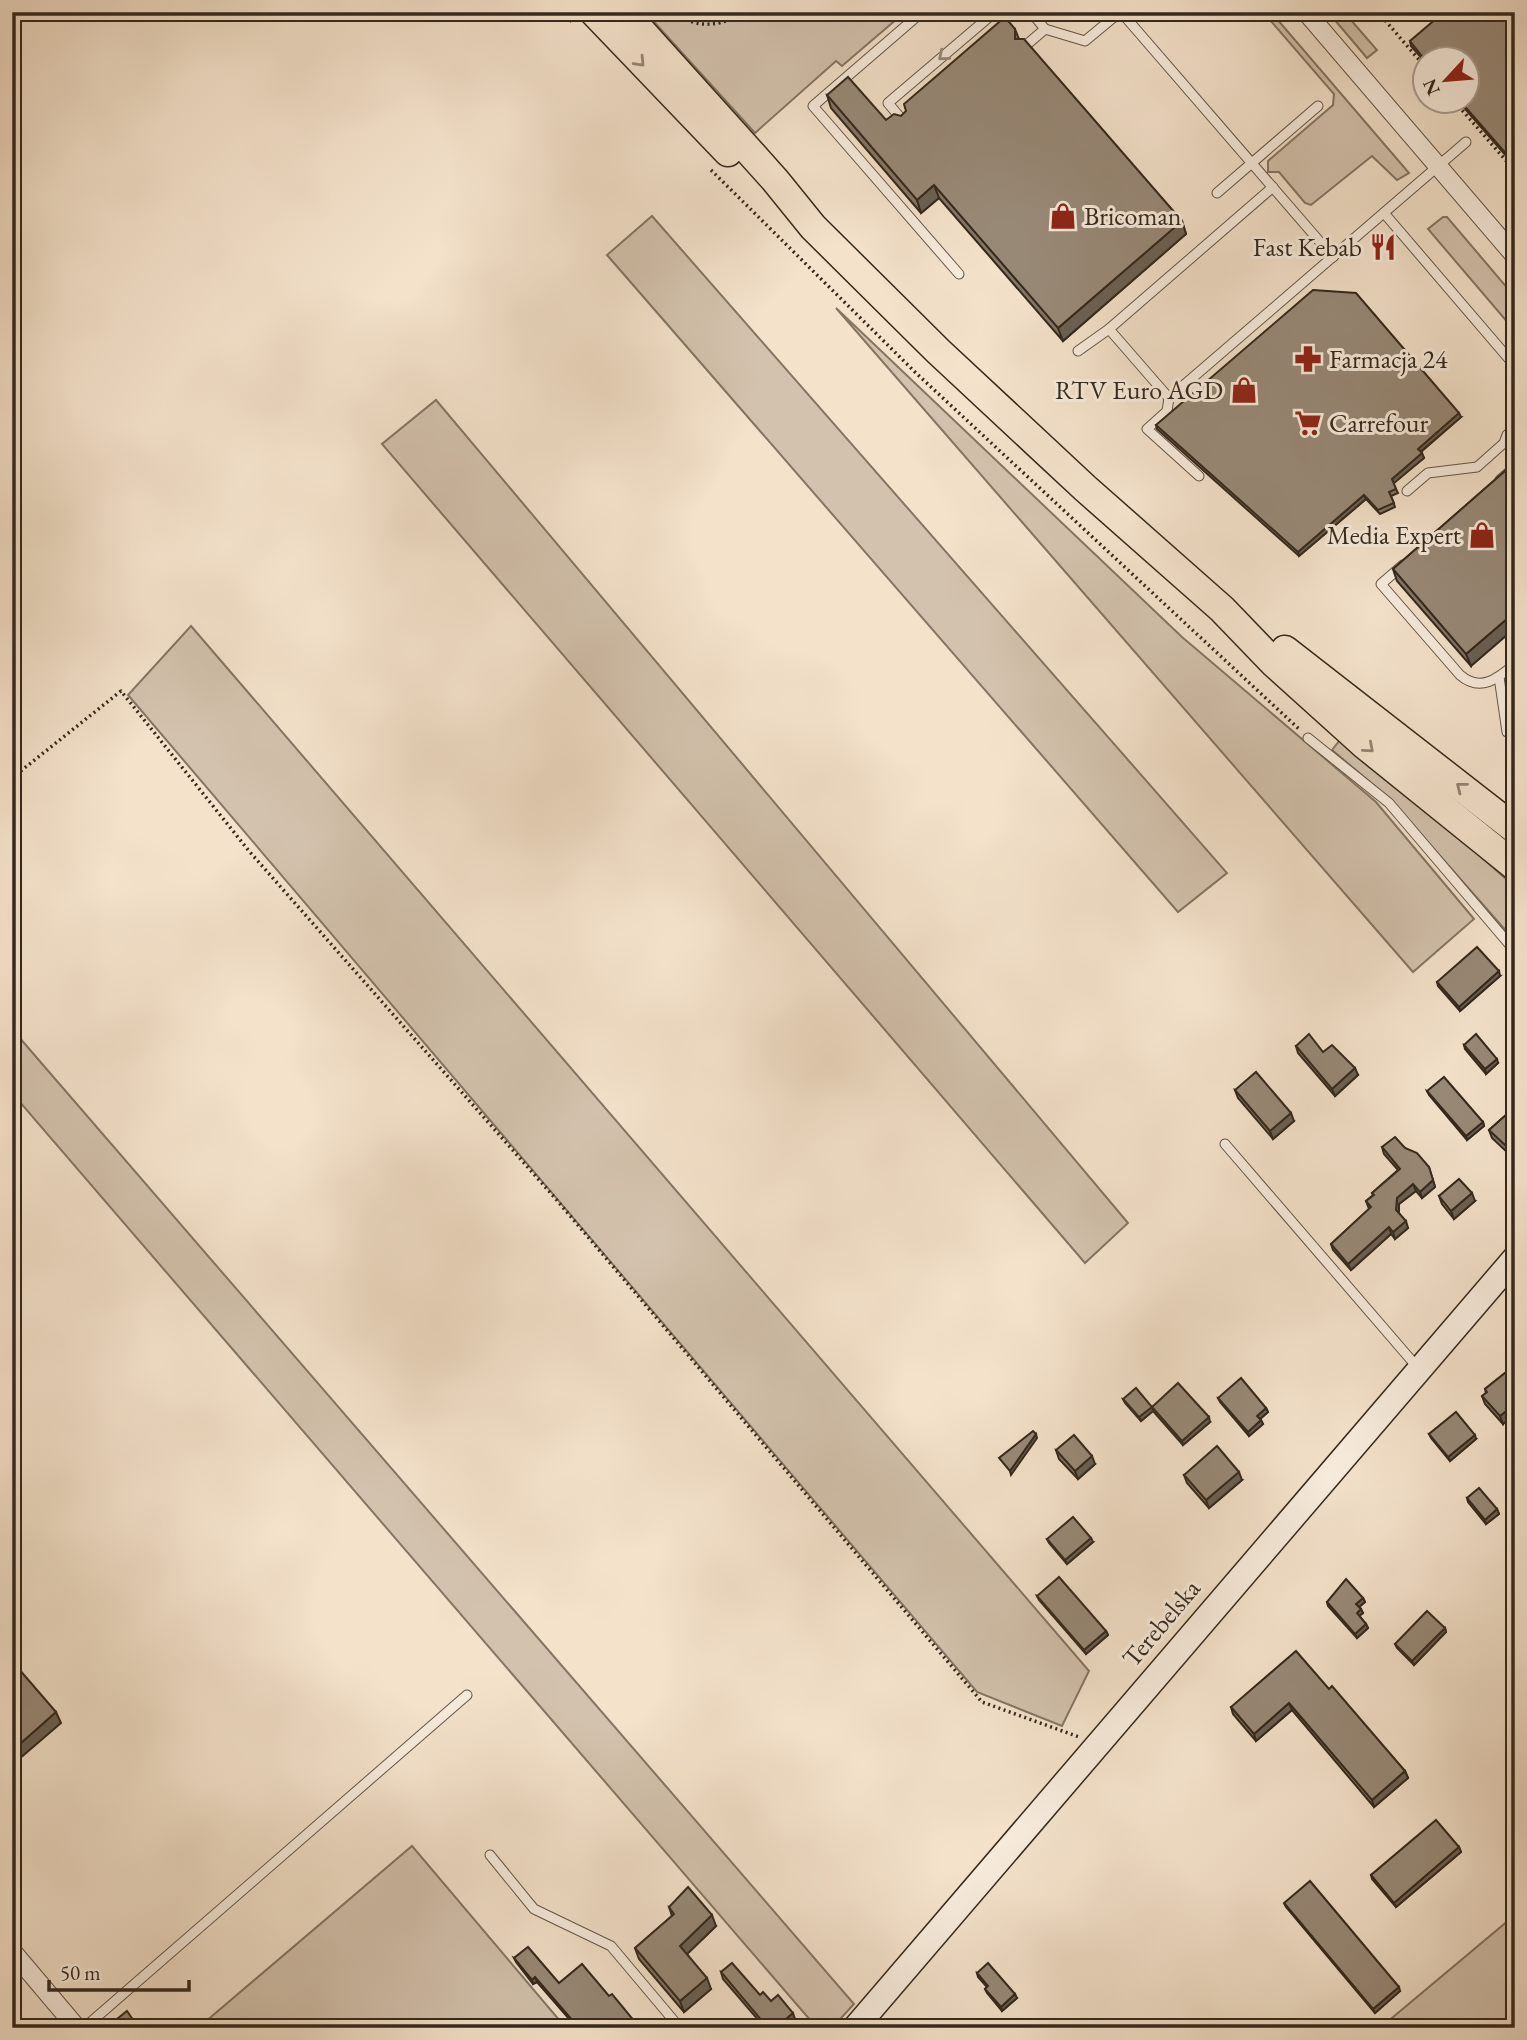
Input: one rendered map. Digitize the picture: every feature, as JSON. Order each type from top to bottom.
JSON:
[{"type":"main road","points":[[624,12],[775,180],[813,227]]},
{"type":"main road","points":[[588,22],[767,189],[813,227],[1006,416],[1222,608],[1275,663],[1365,745],[1515,866]]},
{"type":"main road","points":[[1222,608],[1286,650],[1515,829]]},
{"type":"street","points":[[1306,12],[1515,256]]},
{"type":"street","name":"Terebelska","points":[[855,2028],[1515,1259]]},
{"type":"street","points":[[12,1951],[77,2028]]},
{"type":"lane","points":[[922,12],[813,106],[959,274]]},
{"type":"lane","points":[[904,122],[888,103],[995,12]]},
{"type":"lane","points":[[1031,12],[1045,29],[1086,41],[1120,12],[1333,257]]},
{"type":"lane","points":[[1024,47],[1045,29]]},
{"type":"lane","points":[[1217,193],[1318,106]]},
{"type":"lane","points":[[1199,476],[1147,429],[1167,411],[1169,398],[1465,142]]},
{"type":"lane","points":[[1078,351],[1109,329],[1273,187]]},
{"type":"lane","points":[[1384,213],[1515,366]]},
{"type":"lane","points":[[1109,329],[1169,398]]},
{"type":"lane","points":[[1408,491],[1428,473],[1478,467],[1504,443],[1507,435],[1515,428]]},
{"type":"lane","points":[[1494,485],[1515,467]]},
{"type":"lane","points":[[1412,557],[1381,584],[1464,678],[1479,684],[1499,677],[1515,664]]},
{"type":"lane","points":[[1499,677],[1507,732]]},
{"type":"lane","points":[[1308,738],[1389,803],[1515,951]]},
{"type":"lane","points":[[1225,1144],[1419,1369]]},
{"type":"lane","points":[[83,2028],[467,1695]]},
{"type":"lane","points":[[490,1855],[534,1909],[611,1946],[680,2028]]},
{"type":"path","points":[[563,12],[588,22]]},
{"type":"path","points":[[678,12],[685,20],[708,25],[746,12]]},
{"type":"path","points":[[1378,12],[1412,52]]},
{"type":"path","points":[[1467,116],[1515,171]]},
{"type":"path","points":[[702,160],[916,373],[1308,738]]},
{"type":"path","points":[[1511,213],[1515,206]]},
{"type":"path","points":[[12,778],[121,691],[249,851],[555,1198],[982,1702],[1097,1744]]},
{"type":"shaded area","points":[[645,12],[905,12],[842,66],[836,61],[755,133]]},
{"type":"shaded area","points":[[1263,12],[1271,12],[1409,173],[1397,180],[1372,156],[1311,205],[1305,203],[1279,172],[1268,172],[1268,161],[1333,105],[1334,94]]},
{"type":"shaded area","points":[[1328,12],[1344,12],[1377,50],[1367,58]]},
{"type":"shaded area","points":[[652,216],[1227,873],[1178,912],[607,255]]},
{"type":"shaded area","points":[[1443,217],[1447,217],[1515,297],[1515,331],[1428,229]]},
{"type":"shaded area","points":[[836,308],[1182,637],[1376,802],[1474,919],[1413,972]]},
{"type":"shaded area","points":[[436,400],[1128,1223],[1085,1263],[382,444]]},
{"type":"shaded area","points":[[191,626],[1089,1671],[1062,1726],[977,1692],[128,695]]},
{"type":"shaded area","points":[[1344,735],[1515,887],[1515,941],[1389,798],[1332,750]]},
{"type":"shaded area","points":[[12,1029],[854,2004],[832,2028],[817,2028],[12,1093]]},
{"type":"shaded area","points":[[412,1846],[566,2028],[198,2028]]},
{"type":"shaded area","points":[[1515,1915],[1515,2028],[1380,2028]]},
{"type":"building","points":[[1444,12],[1501,12],[1515,28],[1515,164],[1473,116],[1482,116],[1482,46],[1414,46],[1410,41]]},
{"type":"building","name":"Bricoman","points":[[1005,17],[1015,29],[1015,39],[1024,39],[1182,221],[1058,328],[934,185],[917,200],[827,95],[848,77],[886,120],[894,114],[901,116],[906,111],[904,104]]},
{"type":"building","name":"Carrefour","points":[[1313,290],[1356,293],[1459,413],[1418,449],[1422,453],[1392,479],[1396,489],[1389,492],[1394,503],[1378,510],[1364,495],[1298,552],[1156,425]]},
{"type":"building","name":"Media Expert","points":[[1505,471],[1515,482],[1515,612],[1466,654],[1393,569]]},
{"type":"building","points":[[1477,947],[1499,971],[1459,1007],[1437,982]]},
{"type":"building","points":[[1309,1034],[1323,1052],[1332,1045],[1355,1068],[1332,1089],[1296,1046]]},
{"type":"building","points":[[1476,1034],[1497,1059],[1485,1069],[1464,1045]]},
{"type":"building","points":[[1256,1072],[1291,1113],[1270,1131],[1235,1090]]},
{"type":"building","points":[[1444,1077],[1483,1122],[1466,1136],[1427,1091]]},
{"type":"building","points":[[1515,1107],[1515,1140],[1507,1147],[1489,1130]]},
{"type":"building","points":[[1395,1137],[1405,1148],[1417,1153],[1429,1167],[1433,1180],[1420,1192],[1413,1184],[1397,1198],[1396,1210],[1406,1221],[1393,1232],[1389,1227],[1348,1264],[1331,1244],[1371,1207],[1366,1201],[1374,1195],[1372,1193],[1400,1169],[1382,1147]]},
{"type":"building","points":[[1459,1179],[1472,1193],[1451,1211],[1439,1196]]},
{"type":"building","points":[[1515,1338],[1515,1353],[1507,1344]]},
{"type":"building","points":[[1515,1365],[1515,1404],[1500,1416],[1482,1396],[1487,1392],[1485,1389]]},
{"type":"building","points":[[1241,1378],[1266,1408],[1257,1416],[1261,1420],[1248,1432],[1218,1398]]},
{"type":"building","points":[[1178,1383],[1209,1417],[1182,1441],[1152,1407]]},
{"type":"building","points":[[1136,1388],[1152,1407],[1139,1417],[1123,1399]]},
{"type":"building","points":[[1456,1412],[1475,1435],[1448,1457],[1429,1434]]},
{"type":"building","points":[[1033,1431],[1036,1434],[1010,1471],[999,1458]]},
{"type":"building","points":[[1074,1435],[1092,1456],[1075,1471],[1056,1450]]},
{"type":"building","points":[[1217,1446],[1239,1472],[1206,1500],[1184,1475]]},
{"type":"building","points":[[1479,1488],[1497,1509],[1485,1520],[1467,1498]]},
{"type":"building","points":[[1073,1517],[1091,1538],[1065,1560],[1047,1539]]},
{"type":"building","points":[[1059,1577],[1106,1631],[1084,1650],[1037,1596]]},
{"type":"building","points":[[1346,1579],[1363,1598],[1356,1604],[1361,1609],[1357,1613],[1366,1624],[1355,1634],[1327,1602]]},
{"type":"building","points":[[1427,1611],[1445,1628],[1412,1661],[1395,1644]]},
{"type":"building","points":[[1296,1651],[1329,1689],[1332,1686],[1405,1771],[1372,1800],[1289,1703],[1254,1734],[1231,1707]]},
{"type":"building","points":[[12,1661],[56,1712],[12,1751]]},
{"type":"building","points":[[1436,1820],[1459,1847],[1394,1903],[1371,1875]]},
{"type":"building","points":[[1310,1881],[1399,1987],[1373,2009],[1284,1903]]},
{"type":"building","points":[[688,1887],[712,1915],[680,1946],[707,1978],[680,2001],[635,1948],[674,1914],[669,1907]]},
{"type":"building","points":[[528,1947],[559,1983],[582,1964],[640,2028],[579,2028],[535,1977],[532,1980],[514,1958]]},
{"type":"building","points":[[732,1963],[760,1995],[763,1992],[771,2001],[778,1995],[793,2013],[775,2028],[768,2028],[721,1972]]},
{"type":"building","points":[[988,1963],[1015,1994],[1001,2007],[985,1989],[988,1986],[977,1973]]},
{"type":"building","points":[[127,2011],[136,2024],[131,2028],[116,2028],[112,2023]]},
{"type":"place","name":"Bricoman","points":[[1063,216]]},
{"type":"place","name":"Fast Kebab","points":[[1383,247]]},
{"type":"place","name":"Farmacja 24","points":[[1308,359]]},
{"type":"place","name":"RTV Euro AGD","points":[[1244,390]]},
{"type":"place","name":"Carrefour","points":[[1308,423]]},
{"type":"place","name":"Media Expert","points":[[1482,535]]}]
